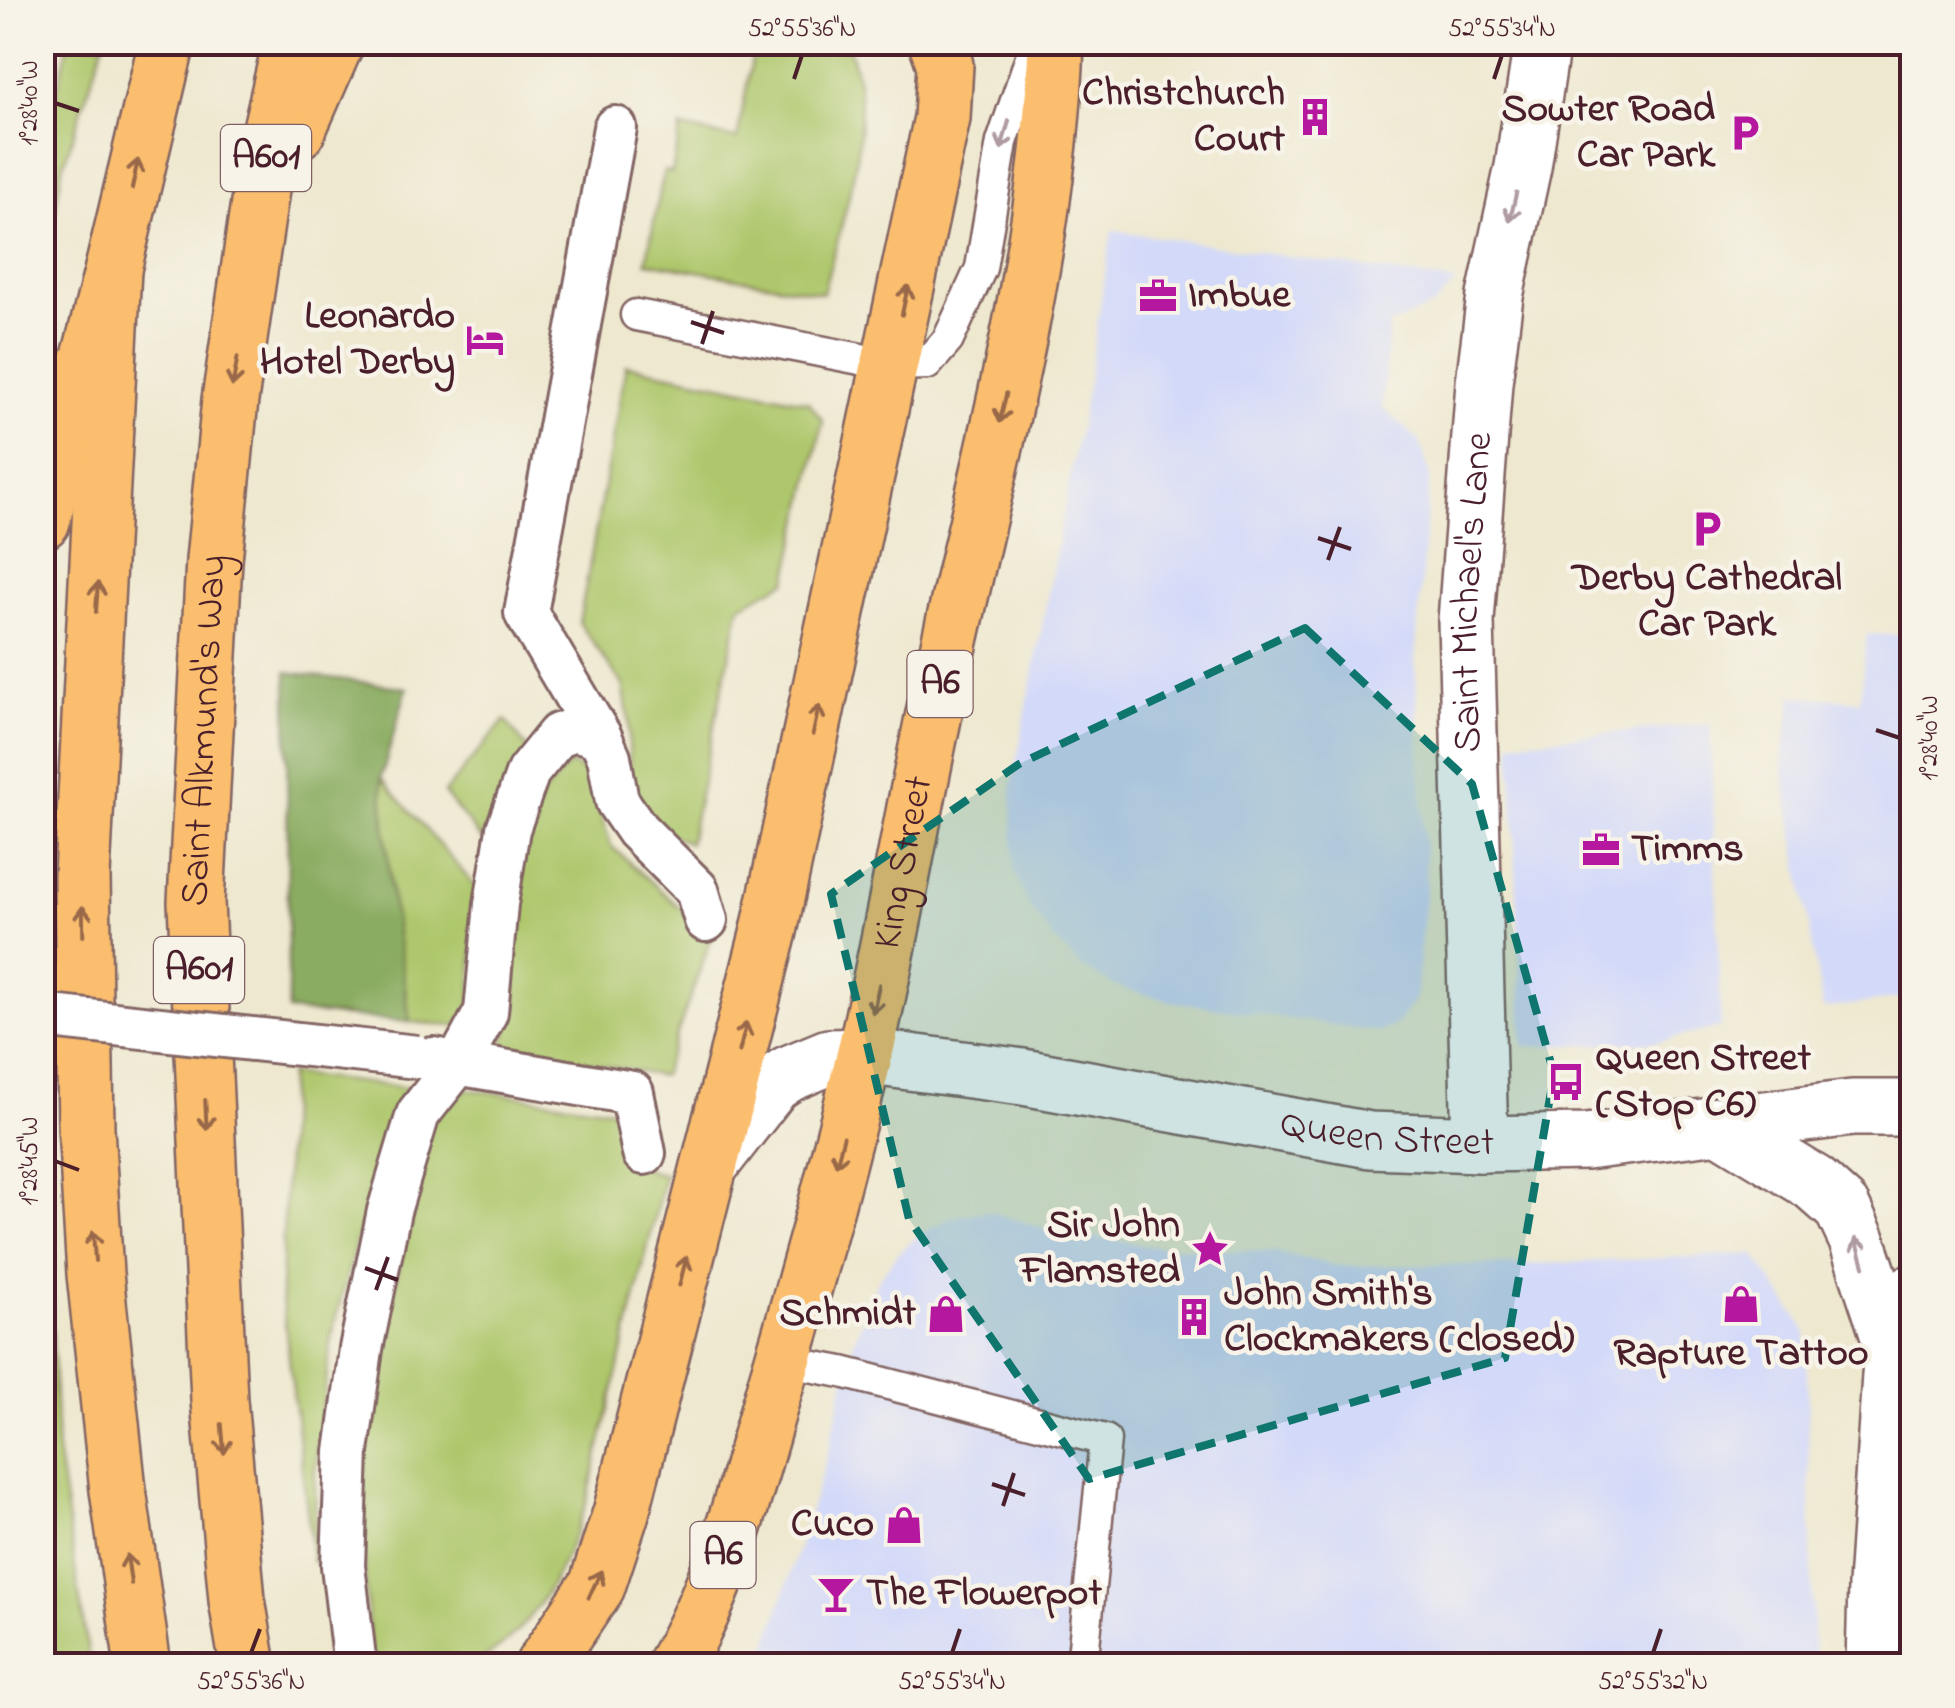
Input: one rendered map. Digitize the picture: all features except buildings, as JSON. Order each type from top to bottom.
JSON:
[{"type":"main road","points":[[42,521],[70,412],[114,269],[166,42]]},
{"type":"main road","name":"Saint Alkmund's Way","points":[[248,1666],[236,1600],[220,1400],[196,902],[214,560],[246,275],[268,142],[291,42]]},
{"type":"main road","points":[[246,275],[276,185],[336,42]]},
{"type":"main road","points":[[543,1666],[597,1586],[621,1513],[789,844],[942,118],[945,65],[937,42]]},
{"type":"main road","name":"King Street","points":[[674,1666],[715,1581],[783,1361],[864,1056],[938,694],[1024,312],[1054,109],[1056,42]]},
{"type":"main road","points":[[114,269],[82,876],[86,1128],[95,1274],[118,1490],[143,1666]]},
{"type":"street","name":"Saint Michael's Lane","points":[[1480,1144],[1466,621],[1484,382],[1495,296],[1523,167],[1542,42]]},
{"type":"street","points":[[615,128],[526,613],[600,738],[609,757],[618,801],[636,830],[697,890],[706,920]]},
{"type":"street","points":[[355,1666],[343,1566],[347,1452],[361,1349],[390,1210],[418,1114],[460,1062],[486,1012],[508,828],[528,772],[558,735],[576,729],[600,738]]},
{"type":"street","points":[[42,1016],[460,1062],[632,1094],[644,1153]]},
{"type":"street","name":"Queen Street","points":[[710,1166],[774,1084],[830,1057],[864,1056],[1023,1077],[1370,1140],[1586,1142],[1852,1108],[1912,1108]]},
{"type":"street","points":[[1719,1125],[1814,1183],[1842,1208],[1857,1240],[1892,1344]]},
{"type":"street","points":[[1874,1666],[1892,1344],[1912,1292]]},
{"type":"lane","points":[[636,315],[891,365],[927,364],[948,340],[981,268],[1002,142],[1036,42]]},
{"type":"lane","points":[[783,1361],[1105,1440],[1082,1666]]},
{"type":"highlighted area","points":[[1305,628],[1472,784],[1554,1074],[1505,1358],[1089,1479],[909,1219],[831,894],[1019,764]]},
{"type":"shaded area","points":[[1112,230],[1456,282],[1432,307],[1389,325],[1382,408],[1419,440],[1430,474],[1415,659],[1426,884],[1415,998],[1399,1022],[1380,1032],[1170,1001],[1115,986],[1080,966],[1053,938],[1028,905],[1014,870],[1012,786],[1089,376]]},
{"type":"shaded area","points":[[1867,634],[1912,636],[1912,996],[1823,1009],[1782,763],[1793,696],[1860,701]]},
{"type":"shaded area","name":"Timms","points":[[1710,724],[1721,1027],[1658,1042],[1523,1047],[1511,742]]},
{"type":"shaded area","points":[[987,1211],[1046,1229],[1147,1246],[1273,1252],[1338,1266],[1512,1265],[1754,1254],[1806,1331],[1814,1665],[761,1666],[828,1454],[852,1346],[877,1282],[896,1255],[919,1235],[952,1217]]},
{"type":"green space","points":[[69,43],[104,43],[62,169],[43,280],[43,142]]},
{"type":"green space","points":[[755,43],[846,43],[856,71],[860,102],[855,168],[823,293],[646,262],[664,171],[672,173],[681,128],[737,139]]},
{"type":"green space","points":[[626,365],[809,402],[823,421],[787,581],[740,606],[689,843],[660,831],[641,806],[629,777],[629,721],[623,685],[579,623]]},
{"type":"green space","points":[[287,672],[407,688],[381,778],[390,884],[410,1022],[288,1011]]},
{"type":"green space","points":[[505,720],[529,751],[506,784],[482,840],[444,793]]},
{"type":"green space","points":[[569,764],[587,772],[611,846],[712,936],[662,1076],[502,1047],[515,1003],[514,929],[522,841],[538,800]]},
{"type":"green space","points":[[381,778],[476,887],[471,1006],[457,1026],[410,1022],[390,884]]},
{"type":"green space","points":[[289,1074],[410,1088],[369,1194],[332,1333],[315,1472],[316,1562],[281,1290]]},
{"type":"green space","points":[[42,1086],[57,1450],[90,1665],[43,1665]]},
{"type":"green space","points":[[467,1089],[611,1109],[649,1171],[665,1174],[587,1501],[551,1584],[526,1622],[476,1664],[371,1666],[362,1532],[365,1427],[430,1119]]},
{"type":"place","name":"Christchurch Court","points":[[1315,117]]},
{"type":"place","name":"Sowter Road Car Park","points":[[1745,133]]},
{"type":"place","name":"Imbue","points":[[1158,296]]},
{"type":"place","name":"Leonardo Hotel Derby","points":[[485,340]]},
{"type":"place","name":"Derby Cathedral Car Park","points":[[1707,529]]},
{"type":"place","name":"Timms","points":[[1601,850]]},
{"type":"place","name":"Queen Street (Stop C6)","points":[[1566,1082]]},
{"type":"place","name":"Sir John Flamsted","points":[[1210,1249]]},
{"type":"place","name":"Rapture Tattoo","points":[[1741,1304]]},
{"type":"place","name":"Schmidt","points":[[946,1314]]},
{"type":"place","name":"John Smith's Clockmakers (closed)","points":[[1194,1317]]},
{"type":"place","name":"Cuco","points":[[904,1525]]},
{"type":"place","name":"The Flowerpot","points":[[836,1594]]}]
